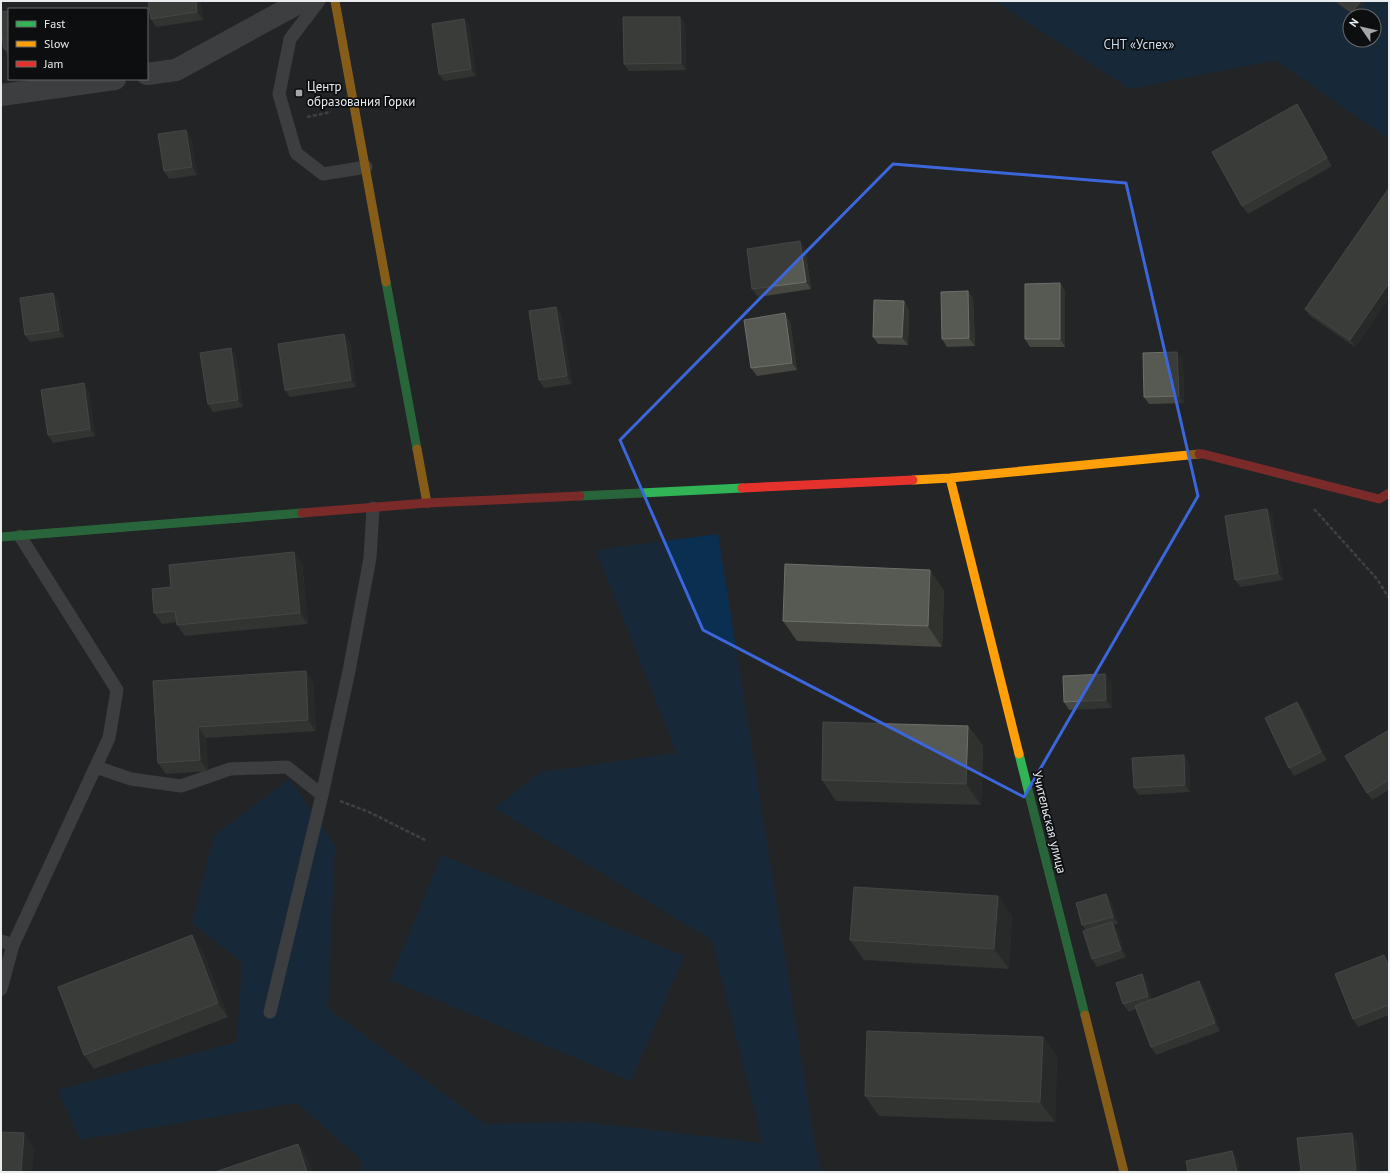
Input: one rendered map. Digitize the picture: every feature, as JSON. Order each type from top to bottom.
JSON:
[{"type":"street","points":[[148,74],[176,70],[302,1]]},
{"type":"street","points":[[335,1],[427,504]]},
{"type":"street","points":[[1,95],[108,80]]},
{"type":"street","points":[[1,537],[427,504],[950,478],[1203,454],[1379,499],[1389,493]]},
{"type":"street","name":"Учительская улица","points":[[950,478],[1124,1172]]},
{"type":"lane","points":[[319,1],[290,39],[279,94],[296,153],[323,174],[366,167]]},
{"type":"lane","points":[[270,1012],[322,795],[348,678],[370,558],[373,508]]},
{"type":"lane","points":[[1,989],[7,943],[96,767],[109,738],[117,690],[20,536]]},
{"type":"lane","points":[[96,767],[131,779],[182,786],[230,769],[288,767],[322,795]]},
{"type":"path","points":[[287,121],[355,108]]},
{"type":"path","points":[[1309,503],[1377,579],[1389,598]]},
{"type":"path","points":[[322,795],[369,812],[427,841]]},
{"type":"highlighted area","points":[[893,164],[1126,183],[1198,496],[1024,797],[703,630],[620,440]]},
{"type":"green space","name":"СНТ «Успех»","points":[[996,1],[1389,1],[1389,139],[1276,60],[1130,89]]},
{"type":"green space","points":[[718,534],[814,1140],[821,1172],[363,1172],[360,1158],[297,1103],[80,1140],[58,1090],[237,1042],[242,962],[192,923],[214,836],[290,779],[335,845],[328,1008],[485,1124],[584,1122],[763,1143],[712,940],[495,808],[541,772],[677,753],[596,550]]},
{"type":"green space","points":[[442,855],[684,956],[631,1081],[390,980]]},
{"type":"building","points":[[148,1],[196,1],[197,12],[151,19]]},
{"type":"building","points":[[1337,1],[1361,1],[1355,8],[1347,8]]},
{"type":"building","points":[[8,11],[8,49],[4,49],[1,29],[1,12]]},
{"type":"building","points":[[623,17],[680,17],[681,63],[624,64]]},
{"type":"building","points":[[464,19],[471,69],[439,74],[432,24]]},
{"type":"building","points":[[1297,104],[1327,158],[1242,206],[1212,152]]},
{"type":"building","points":[[186,130],[192,167],[164,171],[158,134]]},
{"type":"building","points":[[1389,188],[1389,283],[1350,340],[1305,309]]},
{"type":"building","points":[[800,241],[806,282],[752,289],[747,249]]},
{"type":"building","points":[[1060,283],[1060,339],[1025,339],[1025,284]]},
{"type":"building","points":[[968,291],[969,338],[942,339],[941,292]]},
{"type":"building","points":[[53,293],[59,330],[25,335],[20,298]]},
{"type":"building","points":[[874,300],[904,301],[902,337],[873,337]]},
{"type":"building","points":[[556,307],[567,376],[539,380],[529,311]]},
{"type":"building","points":[[785,313],[792,363],[751,368],[744,320]]},
{"type":"building","points":[[344,334],[351,380],[285,390],[278,344]]},
{"type":"building","points":[[231,348],[238,400],[208,404],[200,353]]},
{"type":"building","points":[[1177,352],[1179,396],[1144,397],[1143,353]]},
{"type":"building","points":[[84,383],[90,429],[48,435],[41,390]]},
{"type":"building","points":[[1267,509],[1278,573],[1235,580],[1225,516]]},
{"type":"building","points":[[294,552],[300,613],[177,625],[175,611],[154,613],[152,589],[171,587],[169,565]]},
{"type":"building","points":[[785,564],[930,570],[928,626],[783,621]]},
{"type":"building","points":[[306,671],[308,720],[198,727],[200,760],[158,763],[153,681]]},
{"type":"building","points":[[1105,674],[1106,700],[1064,702],[1063,676]]},
{"type":"building","points":[[1297,702],[1321,752],[1289,768],[1265,718]]},
{"type":"building","points":[[823,722],[968,726],[966,784],[822,780]]},
{"type":"building","points":[[1389,730],[1389,780],[1367,793],[1345,756]]},
{"type":"building","points":[[1184,755],[1185,785],[1134,788],[1132,758]]},
{"type":"building","points":[[854,887],[998,896],[994,949],[850,940]]},
{"type":"building","points":[[1106,894],[1113,917],[1082,925],[1076,903]]},
{"type":"building","points":[[1112,922],[1121,950],[1092,959],[1083,931]]},
{"type":"building","points":[[192,935],[218,1003],[84,1055],[58,987]]},
{"type":"building","points":[[1384,955],[1389,968],[1389,1005],[1353,1019],[1335,974]]},
{"type":"building","points":[[1142,974],[1148,996],[1123,1004],[1116,983]]},
{"type":"building","points":[[1199,981],[1215,1023],[1151,1047],[1135,1006]]},
{"type":"building","points":[[867,1031],[1043,1037],[1040,1102],[865,1096]]},
{"type":"building","points":[[1,1132],[24,1133],[21,1172],[1,1172]]},
{"type":"building","points":[[1352,1133],[1356,1172],[1295,1172],[1301,1171],[1297,1138]]},
{"type":"building","points":[[298,1144],[307,1172],[215,1172]]},
{"type":"building","points":[[1232,1151],[1237,1172],[1188,1172],[1186,1161]]},
{"type":"traffic: fast","points":[[386,282],[417,449]]},
{"type":"traffic: fast","points":[[580,496],[742,488]]},
{"type":"traffic: fast","points":[[1,537],[302,513]]},
{"type":"traffic: fast","points":[[1019,754],[1085,1015]]},
{"type":"traffic: slow","points":[[335,1],[386,282]]},
{"type":"traffic: slow","points":[[417,449],[427,503]]},
{"type":"traffic: slow","points":[[913,480],[950,478],[1199,454]]},
{"type":"traffic: slow","points":[[950,478],[1019,754]]},
{"type":"traffic: slow","points":[[1085,1015],[1124,1172]]},
{"type":"traffic: jam","points":[[1199,454],[1379,499],[1389,493]]},
{"type":"traffic: jam","points":[[742,488],[913,480]]},
{"type":"traffic: jam","points":[[302,513],[427,503],[580,496]]},
{"type":"place","name":"Центр образования Горки","points":[[299,93]]}]
